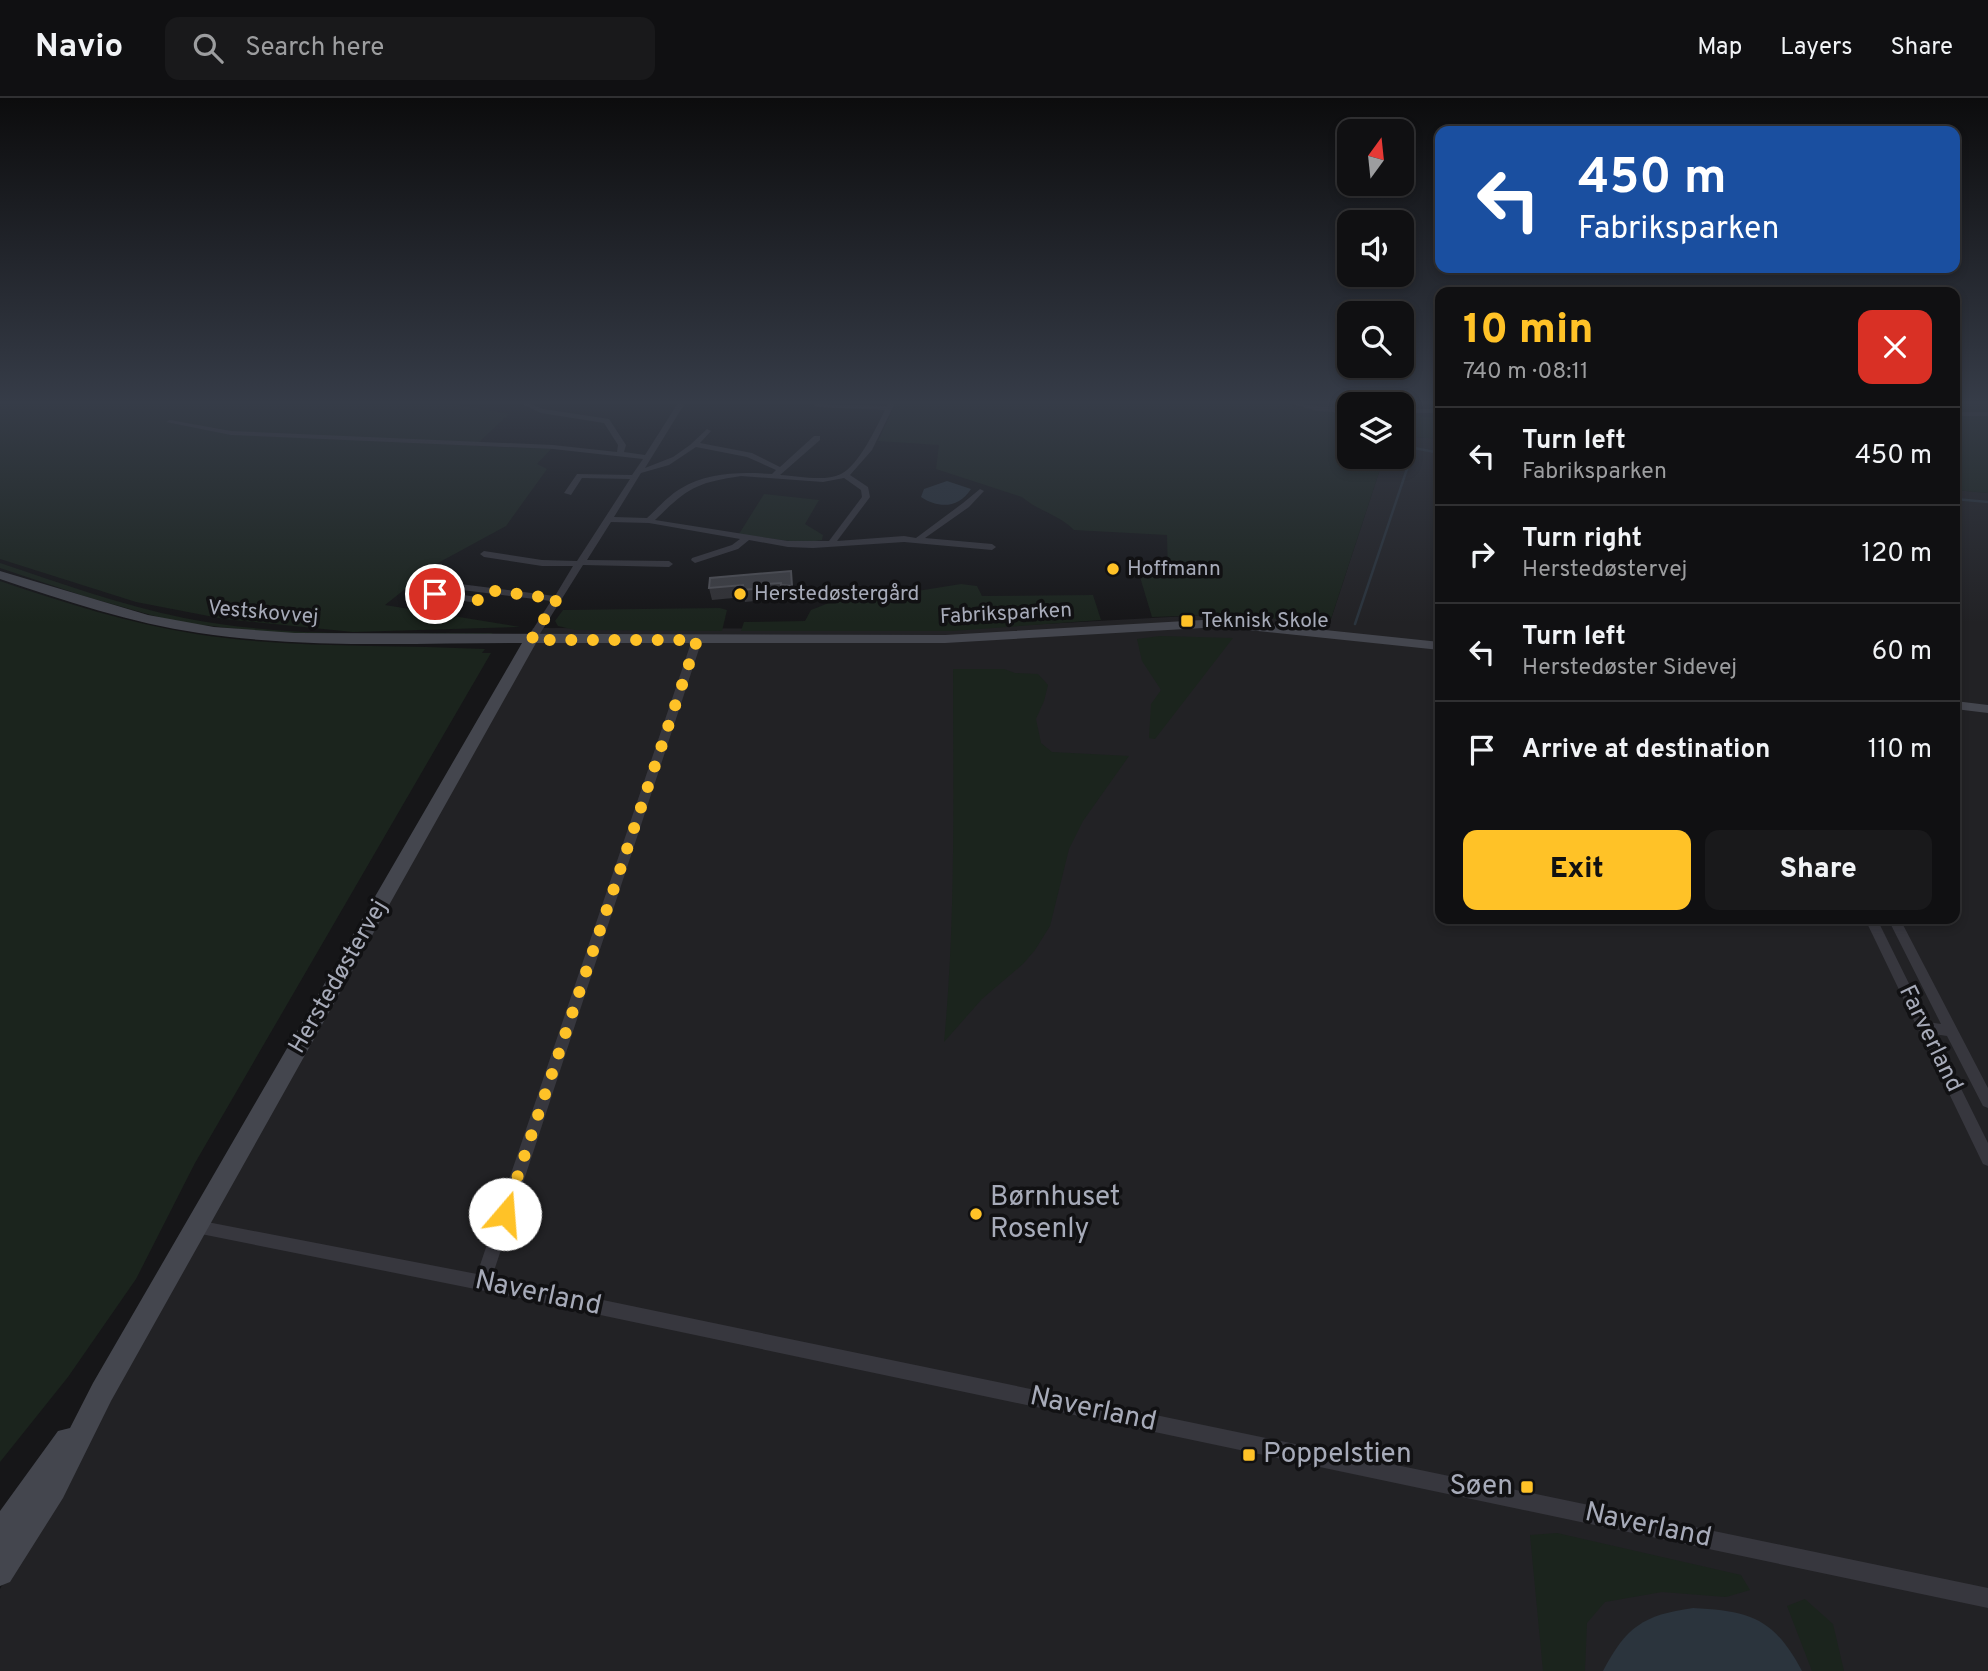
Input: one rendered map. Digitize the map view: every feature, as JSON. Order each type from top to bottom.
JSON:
[{"type":"street","points":[[568,493],[580,476]]},
{"type":"street","name":"Herstedøstervej","points":[[0,1572],[53,1488],[102,1392],[531,640],[634,476]]},
{"type":"street","points":[[649,521],[681,491],[697,482],[723,476]]},
{"type":"street","points":[[799,476],[823,480],[839,476]]},
{"type":"street","points":[[833,544],[833,540],[866,497],[865,489],[847,476]]},
{"type":"street","points":[[918,540],[937,522],[965,506],[980,492]]},
{"type":"street","points":[[608,519],[649,521],[788,544],[918,540],[992,547]]},
{"type":"street","points":[[695,561],[735,547],[746,538]]},
{"type":"street","points":[[484,554],[542,563],[669,564]]},
{"type":"street","name":"Vestskovvej","points":[[0,575],[118,613],[197,629],[327,639],[531,640]]},
{"type":"street","points":[[478,600],[435,594],[444,584],[557,599]]},
{"type":"street","points":[[468,610],[488,590]]},
{"type":"street","name":"Fabriksparken","points":[[531,640],[946,639],[1220,623],[1435,645]]},
{"type":"street","points":[[482,1282],[697,640]]},
{"type":"street","points":[[1960,704],[1988,709]]},
{"type":"street","name":"Farverland","points":[[1873,924],[1988,1159]]},
{"type":"street","name":"Farverland","points":[[1896,924],[1988,1102]]},
{"type":"street","points":[[1881,940],[1906,943]]},
{"type":"street","points":[[1924,1027],[1952,1031]]},
{"type":"street","name":"Naverland","points":[[197,1227],[482,1282],[1988,1598]]},
{"type":"street","name":"Herstedøstervej","points":[[0,1534],[102,1392]]},
{"type":"shaded area","points":[[0,476],[542,476],[506,526],[438,563],[385,605],[520,627],[353,632],[224,619],[136,602],[0,559]]},
{"type":"shaded area","points":[[959,476],[1378,476],[1330,622],[1211,615],[1152,617],[1140,577],[1168,576],[1167,535],[1074,530],[1062,520],[1022,497]]},
{"type":"shaded area","points":[[1378,476],[1435,476],[1435,924],[1960,924],[1960,490],[1988,493],[1988,1671],[0,1671],[0,1589],[533,628],[952,629],[1225,614],[1330,622]]},
{"type":"shaded area","points":[[1960,476],[1988,476],[1988,493],[1960,490]]},
{"type":"shaded area","points":[[947,481],[971,489],[961,500],[948,505],[921,497],[924,489]]},
{"type":"shaded area","points":[[764,494],[819,500],[805,524],[823,535],[822,540],[803,543],[739,534]]},
{"type":"shaded area","points":[[0,563],[137,607],[222,624],[299,632],[493,633],[489,636],[275,633],[176,622],[87,597],[0,568]]},
{"type":"shaded area","points":[[0,581],[97,612],[196,634],[304,644],[485,649],[482,653],[491,653],[195,1163],[136,1279],[68,1377],[0,1462]]},
{"type":"shaded area","points":[[961,584],[977,586],[982,596],[1093,595],[1101,620],[952,631],[741,631],[744,622],[805,621],[811,610],[839,599],[875,590],[911,592]]},
{"type":"shaded area","points":[[563,610],[727,610],[722,631],[575,630],[558,626],[555,621]]},
{"type":"shaded area","points":[[1160,636],[1233,638],[1155,739],[1149,738],[1151,704],[1161,690],[1142,661],[1137,639]]},
{"type":"shaded area","points":[[953,669],[1004,669],[1015,673],[1038,674],[1048,685],[1036,719],[1041,743],[1052,752],[1129,756],[1083,821],[1069,849],[1050,926],[1035,950],[1023,964],[982,999],[944,1042],[952,902]]},
{"type":"shaded area","points":[[1557,1533],[1741,1575],[1750,1590],[1726,1597],[1662,1592],[1605,1602],[1587,1623],[1585,1671],[1543,1671],[1530,1535]]},
{"type":"shaded area","points":[[1805,1599],[1833,1624],[1844,1671],[1812,1671],[1787,1606]]},
{"type":"shaded area","points":[[1693,1608],[1745,1615],[1758,1621],[1781,1639],[1802,1671],[1603,1671],[1620,1644],[1638,1626],[1661,1615]]},
{"type":"building","points":[[791,571],[792,586],[781,583],[753,585],[753,589],[743,590],[743,585],[709,588],[710,578]]},
{"type":"waterway","points":[[1355,624],[1404,476]]},
{"type":"waterway","points":[[1960,499],[1988,502]]},
{"type":"place","name":"Hoffmann","points":[[1113,569]]},
{"type":"place","name":"Herstedøstergård","points":[[740,594]]},
{"type":"place","name":"Teknisk Skole","points":[[1187,621]]},
{"type":"place","name":"Børnhuset Rosenly","points":[[976,1214]]},
{"type":"place","name":"Poppelstien","points":[[1249,1455]]},
{"type":"place","name":"Søen","points":[[1527,1487]]},
{"type":"route","points":[[435,594],[478,600],[488,590],[557,599],[531,640],[697,640],[505,1214]]}]
